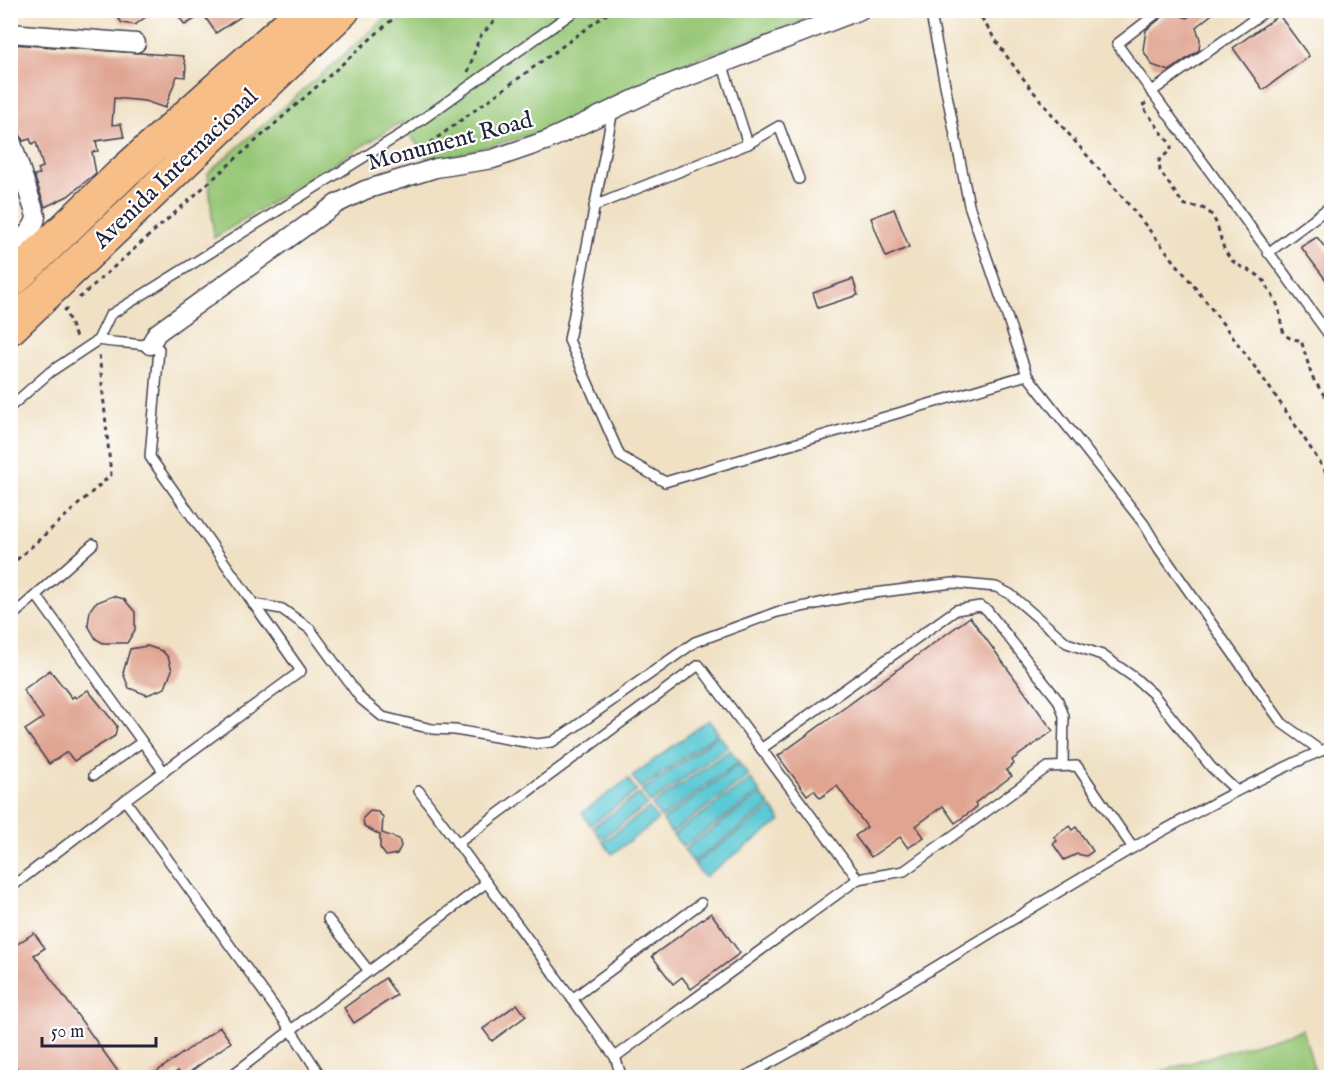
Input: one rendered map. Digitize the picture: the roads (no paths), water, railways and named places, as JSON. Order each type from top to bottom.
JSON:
[{"type":"highway","name":"Avenida Internacional","points":[[10,282],[122,174],[305,10]]},
{"type":"highway","points":[[10,298],[320,10]]},
{"type":"highway","points":[[10,312],[333,10]]},
{"type":"highway","name":"Avenida Internacional","points":[[10,328],[342,10]]},
{"type":"highway","points":[[10,265],[122,174]]},
{"type":"street","name":"Monument Road","points":[[150,345],[157,333],[336,204],[365,190],[436,168],[493,159],[548,141],[722,63],[860,10]]},
{"type":"street","points":[[10,33],[135,44]]},
{"type":"street","points":[[10,137],[36,216],[35,223],[29,232],[10,249]]},
{"type":"lane","points":[[10,407],[50,372],[98,340],[110,315],[278,209],[354,165],[461,94],[576,10]]},
{"type":"lane","points":[[930,10],[969,205],[1027,375],[1144,524],[1159,549],[1282,723],[1321,751]]},
{"type":"lane","points":[[1161,10],[1117,44],[1332,339]]},
{"type":"lane","points":[[1153,94],[1267,10]]},
{"type":"lane","points":[[722,63],[748,144]]},
{"type":"lane","points":[[613,110],[569,340],[620,456],[665,482],[1027,375]]},
{"type":"lane","points":[[594,206],[748,144],[779,126],[799,180]]},
{"type":"lane","points":[[1268,253],[1332,205]]},
{"type":"lane","points":[[10,888],[301,671],[150,457],[159,350],[150,345],[123,345],[98,340]]},
{"type":"lane","points":[[10,618],[93,544]]},
{"type":"lane","points":[[253,604],[282,609],[310,629],[362,699],[383,717],[432,729],[455,730],[537,744],[552,742],[708,635],[777,612],[859,595],[953,583],[996,586],[1010,594],[1067,643],[1102,655],[1135,678],[1153,694],[1211,767],[1236,790]]},
{"type":"lane","points":[[36,595],[164,772]]},
{"type":"lane","points":[[761,749],[956,610],[980,606],[987,610],[1059,700],[1064,716],[1063,765]]},
{"type":"lane","points":[[457,844],[699,665],[858,879]]},
{"type":"lane","points":[[94,775],[142,742]]},
{"type":"lane","points":[[742,1077],[870,1006],[1036,903],[1236,790],[1332,746]]},
{"type":"lane","points":[[615,1057],[858,879],[904,871],[1048,767],[1077,766],[1133,848]]},
{"type":"lane","points":[[419,791],[615,1057],[622,1077]]},
{"type":"lane","points":[[125,800],[291,1030],[322,1077]]},
{"type":"lane","points":[[228,1077],[486,883]]},
{"type":"lane","points":[[572,999],[701,903]]},
{"type":"lane","points":[[328,919],[369,971]]},
{"type":"water","points":[[709,720],[718,733],[641,788],[632,776]]},
{"type":"water","points":[[719,735],[728,747],[650,803],[642,791]]},
{"type":"water","points":[[730,750],[739,762],[661,818],[652,805]]},
{"type":"water","points":[[740,764],[749,776],[671,833],[663,820]]},
{"type":"water","points":[[628,779],[637,791],[590,825],[582,813]]},
{"type":"water","points":[[751,779],[760,792],[683,847],[673,835]]},
{"type":"water","points":[[639,794],[647,805],[601,839],[593,827]]},
{"type":"water","points":[[761,794],[770,806],[693,862],[684,850]]},
{"type":"water","points":[[649,808],[658,820],[612,854],[603,842]]},
{"type":"water","points":[[772,808],[781,821],[704,877],[694,864]]}]
